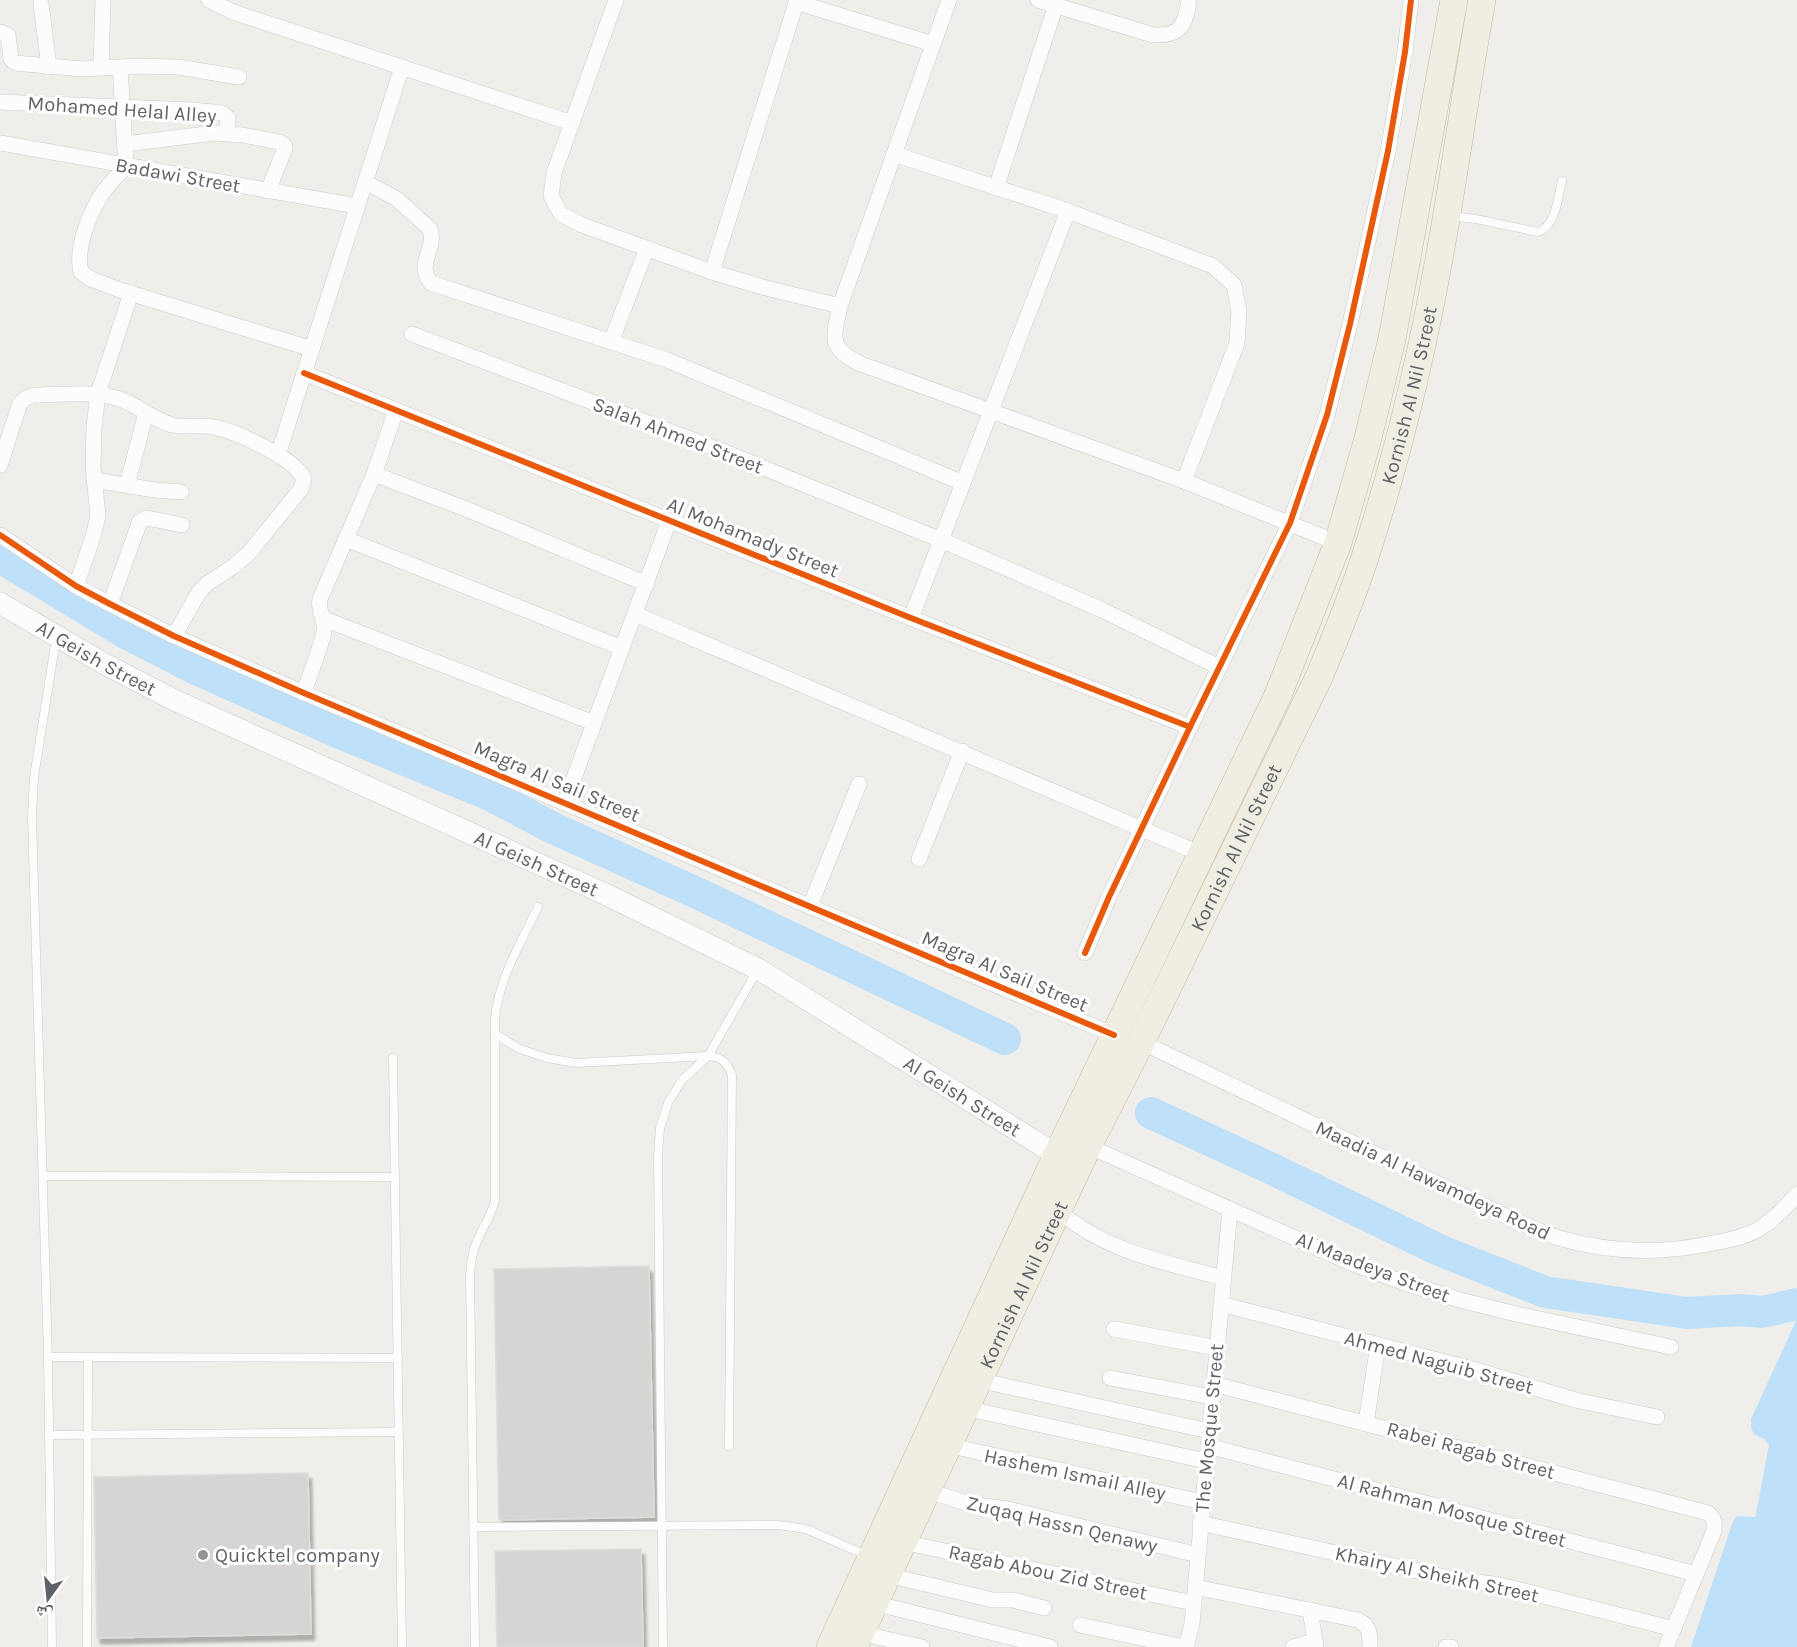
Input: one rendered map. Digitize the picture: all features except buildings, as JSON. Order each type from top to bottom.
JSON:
[{"type":"highway","name":"Kornish Al Nil Street","points":[[830,1647],[879,1567],[1057,1155],[1278,695],[1338,543],[1380,390],[1405,275],[1454,0]]},
{"type":"highway","name":"Kornish Al Nil Street","points":[[857,1640],[874,1603],[879,1567],[902,1542],[1088,1146],[1319,677],[1344,616],[1366,555],[1396,451],[1422,345],[1439,258],[1482,0]]},
{"type":"highway","points":[[1416,209],[1446,215]]},
{"type":"street","points":[[101,69],[103,0]]},
{"type":"street","points":[[209,0],[232,12],[572,123]]},
{"type":"street","points":[[616,0],[554,173],[550,196],[561,214],[582,225],[712,272],[840,306]]},
{"type":"street","points":[[949,0],[840,306],[834,333],[836,347],[844,356],[1184,481],[1338,543]]},
{"type":"street","points":[[1038,0],[1153,35],[1167,35],[1181,28],[1190,0]]},
{"type":"street","points":[[1085,953],[1109,897],[1190,727],[1290,523],[1327,415],[1350,324],[1388,151],[1405,52],[1411,0]]},
{"type":"street","points":[[712,272],[796,1],[933,44]]},
{"type":"street","points":[[41,4],[49,67]]},
{"type":"street","points":[[996,188],[1056,5]]},
{"type":"street","points":[[0,32],[8,35],[13,62],[49,67],[101,69],[178,67],[239,77]]},
{"type":"street","points":[[120,67],[126,166],[98,201],[81,245],[78,261],[81,272],[91,279],[131,293],[312,349]]},
{"type":"street","points":[[278,455],[402,67]]},
{"type":"street","name":"Mohamed Helal Alley","points":[[0,102],[123,106],[222,113],[228,118],[227,133]]},
{"type":"street","points":[[125,144],[227,133],[279,142],[285,148],[268,191]]},
{"type":"street","name":"Badawi Street","points":[[0,143],[357,206]]},
{"type":"street","points":[[894,154],[1068,211],[1214,266],[1234,285],[1239,311],[1237,343],[1184,481]]},
{"type":"street","points":[[365,182],[397,200],[430,229],[431,244],[424,268],[426,277],[431,283],[667,360],[963,483]]},
{"type":"street","points":[[911,618],[1068,211]]},
{"type":"street","points":[[612,342],[647,248]]},
{"type":"street","points":[[76,586],[96,528],[98,500],[94,480],[93,449],[99,394],[131,293]]},
{"type":"street","name":"Salah Ahmed Street","points":[[412,334],[722,451],[941,540],[1100,609],[1219,667]]},
{"type":"street","name":"Al Mohamady Street","points":[[304,373],[911,618],[1190,727]]},
{"type":"street","points":[[0,465],[20,403],[26,398],[36,395],[99,394],[127,402],[157,419],[176,426],[205,426],[227,430],[278,455],[301,472],[304,484],[302,489],[249,553],[199,592],[174,636]]},
{"type":"street","points":[[304,693],[324,630],[324,619],[318,605],[374,474],[396,410]]},
{"type":"street","points":[[127,485],[146,413]]},
{"type":"street","points":[[374,474],[466,509],[646,584]]},
{"type":"street","points":[[94,480],[181,492]]},
{"type":"street","points":[[110,604],[140,521],[147,518],[182,525]]},
{"type":"street","points":[[565,802],[669,521]]},
{"type":"street","name":"Magra Al Sail Street","points":[[0,535],[76,586],[174,636],[1114,1035]]},
{"type":"street","points":[[346,539],[622,648]]},
{"type":"street","name":"Al Geish Street","points":[[0,603],[57,637],[172,699],[603,893],[758,969],[1057,1155]]},
{"type":"street","points":[[635,614],[1201,854]]},
{"type":"street","points":[[324,619],[594,723]]},
{"type":"street","points":[[919,859],[962,751]]},
{"type":"street","points":[[810,906],[859,784]]},
{"type":"street","name":"Maadia Al Hawamdeya Road","points":[[1141,1042],[1516,1221],[1559,1238],[1603,1248],[1649,1251],[1694,1247],[1725,1241],[1756,1231],[1782,1212],[1797,1194]]},
{"type":"street","name":"Al Maadeya Street","points":[[1088,1146],[1351,1263],[1416,1287],[1516,1314],[1671,1347]]},
{"type":"street","name":"The Mosque Street","points":[[1185,1647],[1192,1624],[1230,1209]]},
{"type":"street","points":[[1058,1211],[1085,1232],[1116,1247],[1223,1278]]},
{"type":"street","name":"Ahmed Naguib Street","points":[[1221,1304],[1476,1370],[1575,1400],[1657,1418]]},
{"type":"street","points":[[1114,1329],[1217,1348]]},
{"type":"street","points":[[1366,1423],[1378,1345]]},
{"type":"street","name":"Rabei Ragab Street","points":[[1110,1378],[1213,1390],[1366,1423],[1701,1510],[1713,1517],[1715,1524],[1696,1574]]},
{"type":"street","points":[[978,1380],[1208,1446]]},
{"type":"street","points":[[964,1408],[1208,1446]]},
{"type":"street","name":"Hashem Ismail Alley","points":[[947,1445],[1202,1502]]},
{"type":"street","name":"Al Rahman Mosque Street","points":[[1208,1446],[1696,1574]]},
{"type":"street","name":"Zuqaq Hassn Qenawy","points":[[926,1490],[969,1504],[1008,1509],[1197,1555]]},
{"type":"street","name":"Khairy Al Sheikh Street","points":[[1200,1523],[1447,1578],[1500,1585],[1674,1629]]},
{"type":"street","name":"Ragab Abou Zid Street","points":[[902,1542],[1193,1603]]},
{"type":"street","points":[[879,1567],[993,1600],[1013,1600],[1044,1608]]},
{"type":"street","points":[[1666,1647],[1696,1574]]},
{"type":"street","points":[[1195,1587],[1365,1623],[1370,1634],[1370,1647]]},
{"type":"street","points":[[874,1603],[1050,1647]]},
{"type":"street","points":[[1293,1647],[1315,1644],[1310,1610]]},
{"type":"street","points":[[1080,1625],[1185,1647]]},
{"type":"street","points":[[857,1640],[922,1647]]},
{"type":"lane","points":[[1446,215],[1542,231],[1551,222],[1562,181]]},
{"type":"lane","points":[[52,1647],[44,1176],[32,817],[34,777],[57,637]]},
{"type":"lane","points":[[475,1647],[470,1274],[477,1240],[492,1214],[495,1202],[497,1002],[501,986],[537,907]]},
{"type":"lane","points":[[663,1647],[658,1155],[660,1128],[668,1103],[682,1080],[708,1056],[758,969]]},
{"type":"lane","points":[[495,1034],[520,1049],[547,1058],[576,1063],[708,1056],[719,1057],[728,1064],[732,1075],[729,1446]]},
{"type":"lane","points":[[393,1058],[402,1647]]},
{"type":"lane","points":[[44,1176],[395,1177]]},
{"type":"lane","points":[[48,1357],[398,1358]]},
{"type":"lane","points":[[87,1647],[88,1357]]},
{"type":"lane","points":[[49,1435],[399,1432]]},
{"type":"lane","points":[[473,1527],[792,1527],[819,1534],[879,1567]]},
{"type":"water","points":[[1797,1311],[1797,1647],[1691,1647],[1733,1521],[1737,1516],[1755,1517],[1756,1514],[1769,1445],[1764,1439],[1754,1434],[1751,1419],[1795,1323]]},
{"type":"waterway","points":[[0,557],[126,633],[196,669],[335,731],[490,795],[555,829],[699,894],[1005,1039]]},
{"type":"waterway","points":[[1151,1113],[1439,1250],[1545,1292],[1687,1313],[1741,1310],[1762,1312],[1797,1304]]},
{"type":"cycle path","points":[[1085,953],[1109,897],[1190,727],[1290,523],[1327,415],[1350,324],[1388,151],[1405,52],[1411,0]]},
{"type":"cycle path","points":[[304,373],[911,618],[1190,727]]},
{"type":"cycle path","points":[[0,535],[76,586],[174,636],[1114,1035]]},
{"type":"place","name":"Quicktel company","points":[[203,1555]]}]
